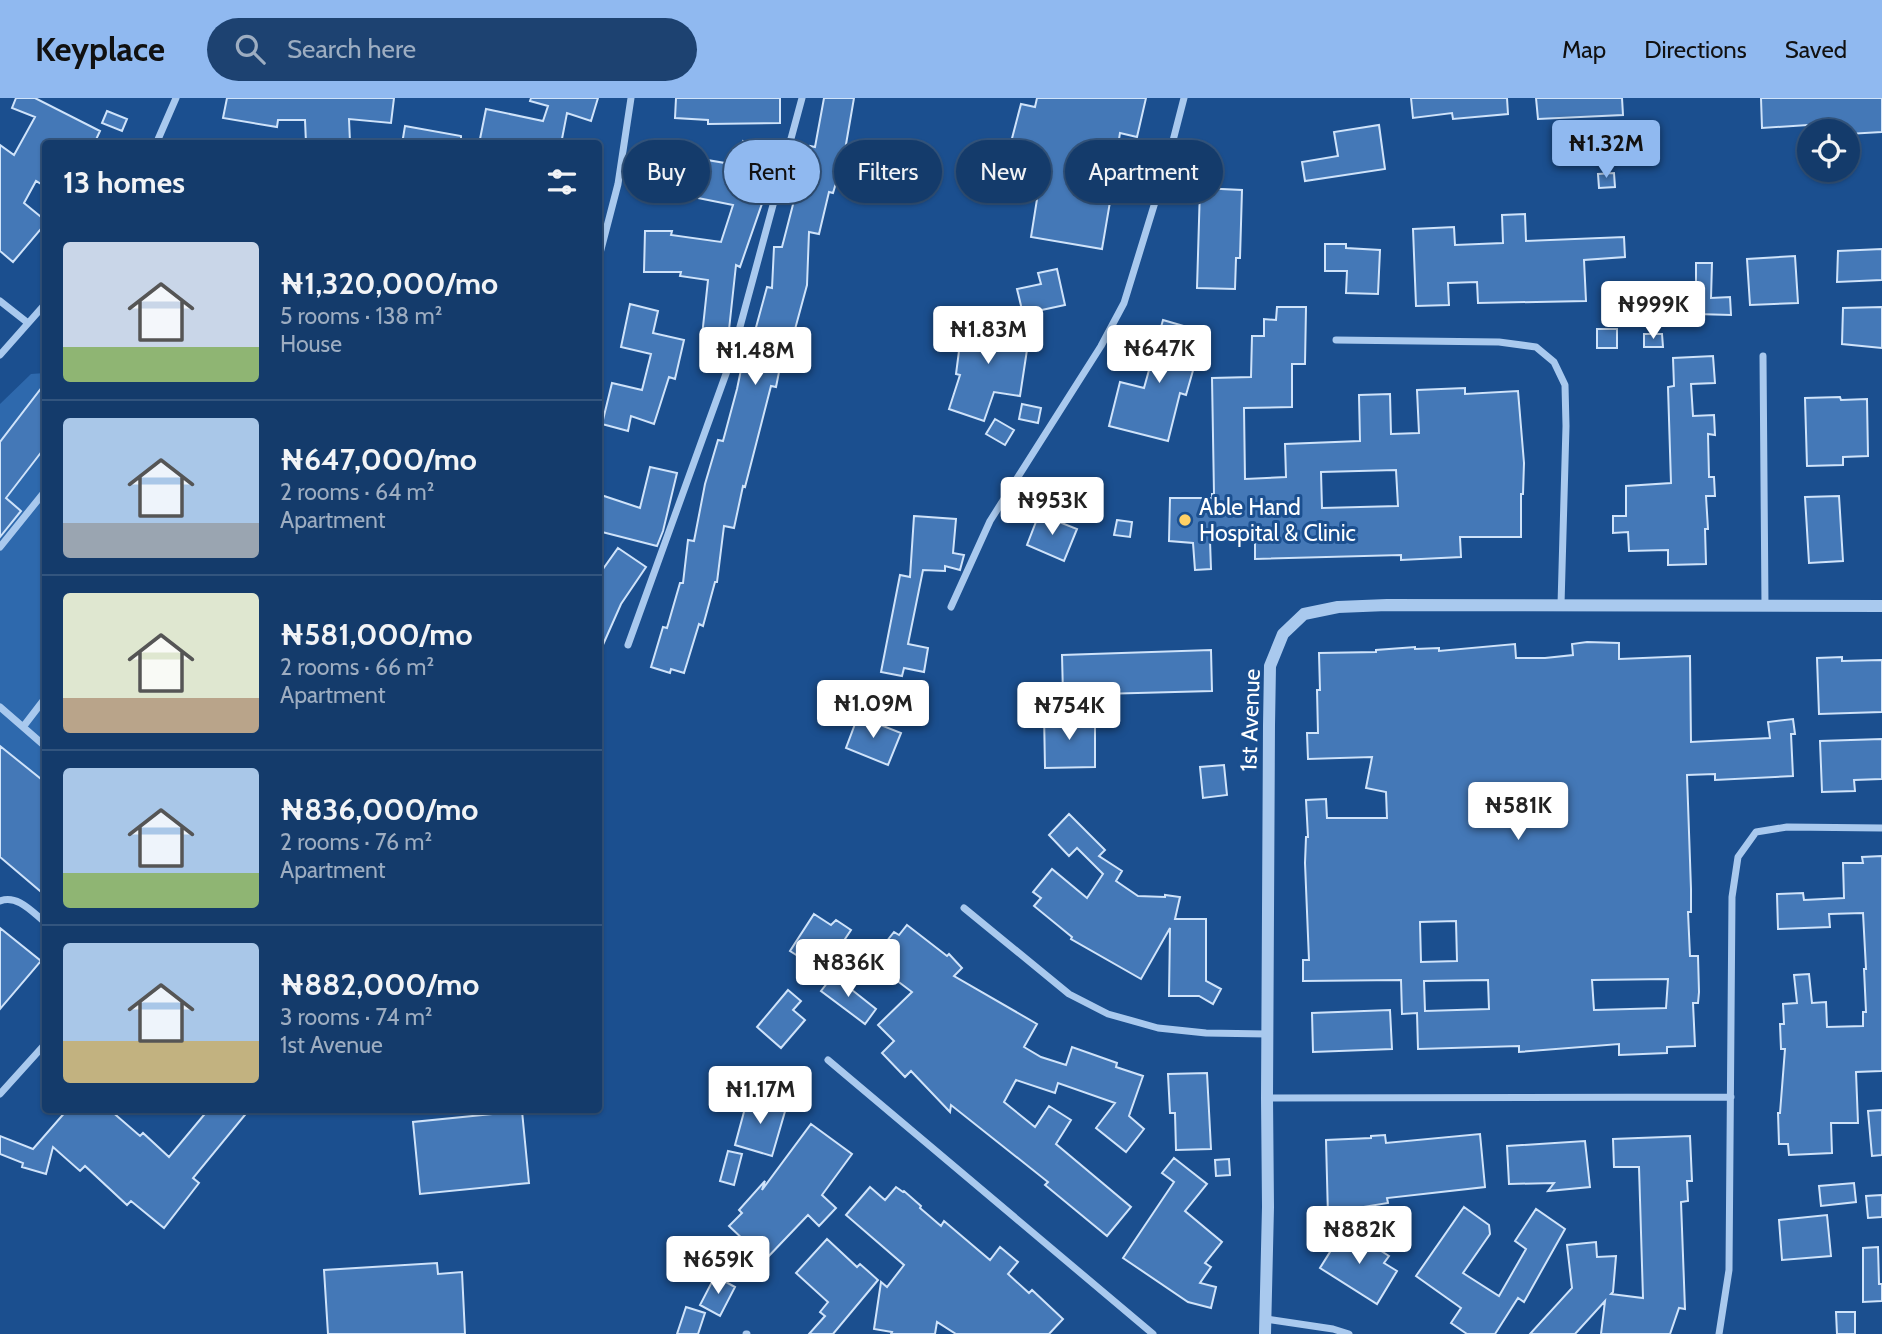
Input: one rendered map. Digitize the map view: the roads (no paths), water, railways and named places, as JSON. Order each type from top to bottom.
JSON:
[{"type":"street","points":[[158,140],[176,98]]},
{"type":"street","points":[[602,246],[618,184],[632,98]]},
{"type":"street","points":[[628,645],[731,360],[802,98]]},
{"type":"street","points":[[951,607],[990,521],[1101,346],[1124,303],[1184,98]]},
{"type":"street","points":[[0,301],[28,323]]},
{"type":"street","points":[[0,355],[42,310]]},
{"type":"street","points":[[1336,340],[1499,342],[1536,347],[1554,362],[1565,385],[1561,605]]},
{"type":"street","points":[[1763,356],[1765,606]]},
{"type":"street","points":[[0,547],[42,496]]},
{"type":"street","name":"1st Avenue","points":[[1265,1334],[1270,666],[1283,634],[1304,614],[1338,607],[1882,606]]},
{"type":"street","points":[[23,727],[42,701]]},
{"type":"street","points":[[0,707],[42,744]]},
{"type":"street","points":[[1719,1334],[1729,1270],[1732,897],[1738,857],[1756,832],[1787,827],[1882,828]]},
{"type":"street","points":[[0,901],[6,898],[17,901],[42,920]]},
{"type":"street","points":[[964,908],[1069,994],[1108,1014],[1158,1028],[1206,1033],[1267,1034]]},
{"type":"street","points":[[0,1094],[42,1047]]},
{"type":"street","points":[[828,1060],[1153,1334]]},
{"type":"street","points":[[1267,1098],[1731,1097]]},
{"type":"street","points":[[1266,1319],[1349,1334]]},
{"type":"place","name":"Able Hand Hospital & Clinic","points":[[1185,520]]}]
